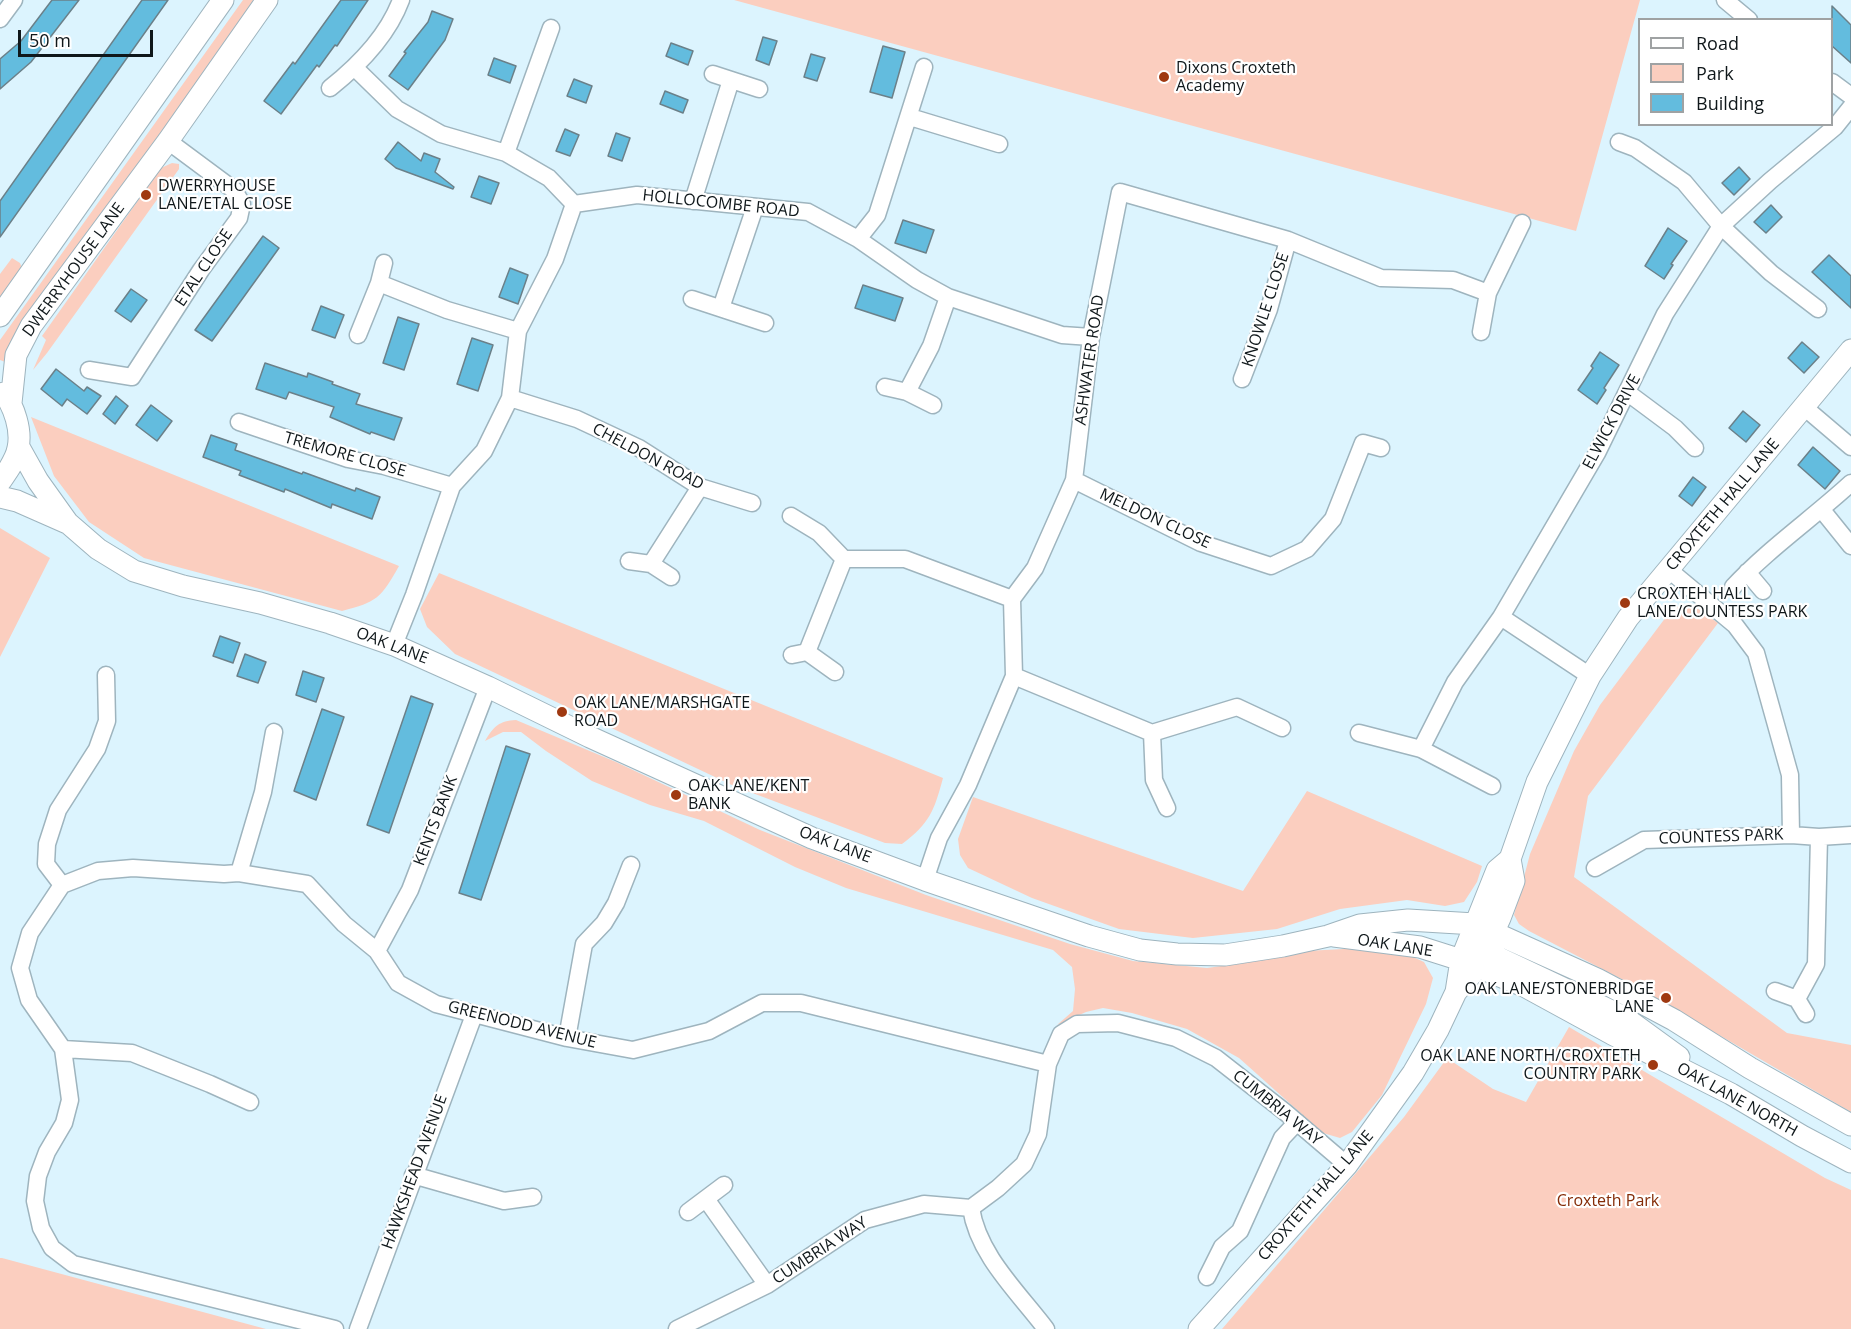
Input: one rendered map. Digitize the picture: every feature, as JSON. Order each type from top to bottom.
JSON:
[{"type":"street","points":[[0,19],[14,0]]},
{"type":"street","name":"DWERRYHOUSE LANE","points":[[0,315],[223,0]]},
{"type":"street","name":"DWERRYHOUSE LANE","points":[[19,447],[17,423],[6,395],[16,355],[31,326],[168,141],[267,0]]},
{"type":"street","points":[[330,88],[355,68],[395,16],[401,0]]},
{"type":"street","points":[[1725,0],[1747,18]]},
{"type":"street","points":[[507,153],[551,28]]},
{"type":"street","points":[[858,239],[877,215],[924,67]]},
{"type":"street","points":[[355,68],[397,109],[441,134],[507,153],[549,178],[574,204],[555,259],[518,331],[510,398],[484,451],[452,486],[394,645]]},
{"type":"street","points":[[713,74],[759,89]]},
{"type":"street","points":[[693,201],[730,80]]},
{"type":"street","points":[[1833,83],[1851,96]]},
{"type":"street","name":"ELWICK DRIVE","points":[[1421,749],[1455,682],[1501,617],[1597,453],[1665,314],[1721,226],[1770,181],[1835,127],[1851,107]]},
{"type":"street","points":[[910,117],[999,144]]},
{"type":"street","name":"ETAL CLOSE","points":[[89,370],[132,377],[201,270],[239,218],[242,204],[234,190],[168,141]]},
{"type":"street","points":[[1619,142],[1635,148],[1684,182],[1721,226],[1771,273],[1818,309]]},
{"type":"street","name":"ASHWATER ROAD","points":[[1012,599],[1035,568],[1074,480],[1091,337],[1120,192],[1288,240],[1381,278],[1453,280],[1488,293]]},
{"type":"street","name":"HOLLOCOMBE ROAD","points":[[574,204],[637,195],[808,212],[858,239],[917,280],[948,297],[1062,335],[1091,337]]},
{"type":"street","points":[[721,308],[754,207]]},
{"type":"street","points":[[1481,332],[1488,293],[1522,223]]},
{"type":"street","name":"KNOWLE CLOSE","points":[[1242,379],[1269,309],[1288,240]]},
{"type":"street","points":[[358,335],[379,284],[384,263]]},
{"type":"street","points":[[379,284],[447,310],[518,331]]},
{"type":"street","points":[[907,392],[931,346],[948,297]]},
{"type":"street","points":[[692,299],[765,323]]},
{"type":"street","name":"CROXTETH HALL LANE","points":[[1199,1329],[1347,1165],[1413,1072],[1438,1029],[1485,934],[1497,870],[1510,859],[1537,782],[1590,676],[1628,618],[1851,351]]},
{"type":"street","points":[[885,387],[907,392],[933,405]]},
{"type":"street","points":[[1628,393],[1675,428],[1695,448]]},
{"type":"street","name":"CHELDON ROAD","points":[[510,398],[587,424],[639,448],[700,487],[752,503]]},
{"type":"street","points":[[1804,407],[1851,447]]},
{"type":"street","name":"TREMORE CLOSE","points":[[239,422],[348,459],[384,466],[452,486]]},
{"type":"street","name":"MELDON CLOSE","points":[[1074,480],[1201,543],[1271,566],[1307,549],[1333,519],[1363,443],[1381,448]]},
{"type":"street","points":[[0,482],[19,447]]},
{"type":"street","name":"OAK LANE","points":[[19,447],[38,481],[68,523],[98,549],[134,571],[183,586],[260,603],[330,623],[394,645],[812,838],[1058,926],[1140,950],[1177,954],[1225,955],[1283,946],[1328,936],[1360,925],[1408,920],[1485,934]]},
{"type":"street","points":[[1733,587],[1747,572],[1851,483]]},
{"type":"street","points":[[651,564],[700,487]]},
{"type":"street","name":"OAK LANE","points":[[0,497],[17,501],[68,523]]},
{"type":"street","points":[[1822,510],[1851,546]]},
{"type":"street","points":[[791,516],[819,533],[844,559],[905,559],[1012,599],[1014,676],[968,785],[939,838],[925,880]]},
{"type":"street","points":[[835,672],[800,653],[844,559]]},
{"type":"street","points":[[629,561],[651,564],[671,577]]},
{"type":"street","points":[[1670,570],[1735,626],[1756,653],[1790,775],[1791,835]]},
{"type":"street","points":[[1747,572],[1763,591]]},
{"type":"street","points":[[1501,617],[1590,676]]},
{"type":"street","points":[[106,675],[107,721],[97,749],[58,810],[47,844],[46,864],[62,885],[30,933],[20,968],[29,1000],[63,1049],[70,1100],[64,1123],[47,1152],[38,1176],[35,1201],[41,1228],[52,1248],[73,1264],[335,1329]]},
{"type":"street","points":[[1014,676],[1152,733],[1237,706],[1282,728]]},
{"type":"street","name":"KENTS BANK","points":[[377,951],[410,890],[488,687]]},
{"type":"street","points":[[239,873],[263,792],[274,732]]},
{"type":"street","points":[[1152,733],[1154,780],[1167,808]]},
{"type":"street","points":[[1359,733],[1421,749],[1492,786]]},
{"type":"street","name":"COUNTESS PARK","points":[[1595,868],[1644,840],[1791,835],[1851,836]]},
{"type":"street","points":[[1797,999],[1816,964],[1819,837]]},
{"type":"street","points":[[567,1038],[584,944],[604,923],[616,903],[631,865]]},
{"type":"street","name":"GREENODD AVENUE","points":[[62,885],[98,871],[133,868],[239,873],[308,884],[344,924],[377,951],[398,983],[436,1004],[567,1038],[633,1050],[709,1031],[762,1003],[801,1003],[1048,1064]]},
{"type":"street","points":[[1485,934],[1497,957],[1624,1017],[1731,1094]]},
{"type":"street","name":"OAK LANE NORTH","points":[[1485,934],[1616,989],[1674,1020],[1760,1074],[1851,1125]]},
{"type":"street","name":"OAK LANE","points":[[1328,936],[1420,947],[1470,964]]},
{"type":"street","name":"OAK LANE NORTH","points":[[1470,964],[1524,986],[1611,1034],[1731,1094],[1802,1136],[1851,1161]]},
{"type":"street","points":[[1775,991],[1797,999],[1806,1014]]},
{"type":"street","name":"HAWKSHEAD AVENUE","points":[[358,1329],[474,1015]]},
{"type":"street","name":"CUMBRIA WAY","points":[[677,1329],[767,1285],[865,1220],[924,1204],[971,1208],[998,1188],[1024,1164],[1038,1134],[1048,1064],[1061,1034],[1077,1024],[1118,1023],[1176,1038],[1216,1058],[1347,1165]]},
{"type":"street","points":[[63,1049],[132,1053],[250,1102]]},
{"type":"street","points":[[1207,1277],[1222,1247],[1240,1231],[1282,1138],[1297,1122]]},
{"type":"street","points":[[413,1175],[504,1201],[533,1197]]},
{"type":"street","points":[[688,1212],[724,1185]]},
{"type":"street","points":[[705,1199],[767,1285]]},
{"type":"street","points":[[971,1208],[977,1234],[990,1257],[1046,1329]]},
{"type":"green space","points":[[243,0],[256,0],[5,362],[0,360],[0,340]]},
{"type":"green space","points":[[734,0],[1640,0],[1576,231]]},
{"type":"green space","points":[[172,163],[179,164],[179,169],[33,370],[46,340],[42,336],[161,168]]},
{"type":"green space","points":[[12,258],[20,263],[22,268],[0,299],[0,274]]},
{"type":"green space","points":[[31,417],[399,566],[377,597],[363,605],[342,611],[144,558],[89,522],[54,476]]},
{"type":"green space","points":[[0,528],[50,558],[0,657]]},
{"type":"green space","points":[[439,573],[943,778],[930,816],[902,844],[885,843],[734,786],[455,654],[427,627],[420,609]]},
{"type":"green space","points":[[1681,605],[1697,608],[1718,623],[1588,796],[1574,877],[1787,1033],[1851,1045],[1851,1112],[1635,986],[1529,931],[1519,924],[1514,915],[1530,854],[1574,751],[1600,705],[1672,609]]},
{"type":"green space","points":[[516,720],[616,762],[760,830],[926,895],[1070,944],[1133,961],[1207,968],[1305,951],[1364,948],[1404,953],[1424,962],[1433,978],[1426,1004],[1382,1095],[1352,1132],[1340,1138],[1323,1133],[1239,1058],[1187,1029],[1132,1013],[1103,1008],[1086,1012],[1057,1025],[1073,1011],[1075,989],[1072,967],[1053,950],[846,888],[795,867],[704,821],[650,805],[592,781],[521,732],[503,732],[485,741],[497,725]]},
{"type":"green space","points":[[1307,791],[1482,866],[1477,882],[1464,902],[1445,906],[1407,900],[1340,909],[1277,929],[1193,938],[1119,929],[1032,898],[968,868],[960,855],[958,839],[973,797],[1243,891]]},
{"type":"green space","name":"Croxteth Park","points":[[1569,1027],[1825,1178],[1851,1190],[1851,1329],[1222,1329],[1404,1117],[1447,1058],[1493,1089],[1526,1102]]},
{"type":"green space","points":[[0,1258],[2,1258],[266,1329],[0,1329]]},
{"type":"building","points":[[52,0],[79,0],[31,62],[0,89],[0,59],[21,41]]},
{"type":"building","points":[[142,0],[168,0],[0,237],[0,201]]},
{"type":"building","points":[[341,0],[368,0],[337,46],[335,45],[319,67],[317,65],[281,114],[264,101],[293,62],[295,64]]},
{"type":"building","points":[[1832,6],[1851,25],[1851,63],[1833,47]]},
{"type":"building","points":[[432,11],[453,19],[445,40],[408,90],[389,76],[406,53],[404,52],[428,22]]},
{"type":"building","points":[[763,37],[777,41],[769,65],[756,60]]},
{"type":"building","points":[[671,43],[693,51],[688,65],[666,56]]},
{"type":"building","points":[[883,46],[905,52],[892,98],[870,92]]},
{"type":"building","points":[[811,54],[825,58],[817,81],[804,77]]},
{"type":"building","points":[[494,58],[516,66],[510,83],[488,75]]},
{"type":"building","points":[[574,79],[592,86],[586,103],[567,96]]},
{"type":"building","points":[[665,91],[688,100],[683,113],[660,104]]},
{"type":"building","points":[[565,129],[579,135],[570,156],[556,151]]},
{"type":"building","points":[[616,133],[630,138],[622,161],[608,156]]},
{"type":"building","points":[[398,142],[421,161],[424,153],[440,159],[435,172],[454,187],[453,189],[396,168],[385,159]]},
{"type":"building","points":[[1739,167],[1750,179],[1734,195],[1722,183]]},
{"type":"building","points":[[479,176],[499,183],[491,204],[471,197]]},
{"type":"building","points":[[1771,205],[1782,217],[1766,233],[1754,222]]},
{"type":"building","points":[[903,220],[934,230],[926,253],[895,243]]},
{"type":"building","points":[[1668,228],[1687,241],[1664,279],[1645,266]]},
{"type":"building","points":[[263,236],[279,248],[212,341],[195,330]]},
{"type":"building","points":[[1829,255],[1851,276],[1851,308],[1812,272]]},
{"type":"building","points":[[510,268],[528,275],[518,304],[499,297]]},
{"type":"building","points":[[863,285],[903,298],[895,321],[855,308]]},
{"type":"building","points":[[131,289],[147,300],[131,322],[115,311]]},
{"type":"building","points":[[321,306],[344,315],[335,338],[312,330]]},
{"type":"building","points":[[398,317],[419,324],[404,370],[383,363]]},
{"type":"building","points":[[472,338],[493,345],[478,391],[457,384]]},
{"type":"building","points":[[1802,342],[1819,357],[1804,373],[1788,358]]},
{"type":"building","points":[[1600,352],[1619,365],[1597,404],[1578,390],[1593,368],[1591,366]]},
{"type":"building","points":[[265,363],[307,377],[308,373],[333,382],[332,384],[360,394],[356,404],[402,418],[394,440],[371,432],[370,434],[330,417],[334,407],[289,392],[286,399],[256,389]]},
{"type":"building","points":[[56,369],[84,391],[87,387],[101,396],[87,414],[67,399],[62,406],[41,389]]},
{"type":"building","points":[[116,396],[128,406],[115,424],[103,414]]},
{"type":"building","points":[[151,405],[172,421],[157,441],[136,425]]},
{"type":"building","points":[[1743,411],[1760,425],[1746,442],[1729,428]]},
{"type":"building","points":[[211,435],[237,444],[235,450],[302,474],[303,472],[355,491],[356,488],[380,497],[372,519],[332,504],[331,508],[285,489],[284,492],[239,475],[241,471],[203,457]]},
{"type":"building","points":[[1813,447],[1840,471],[1825,489],[1798,465]]},
{"type":"building","points":[[1693,477],[1706,487],[1692,506],[1679,496]]},
{"type":"building","points":[[220,636],[240,643],[233,663],[213,656]]},
{"type":"building","points":[[245,654],[266,662],[258,683],[237,676]]},
{"type":"building","points":[[303,671],[324,678],[316,702],[296,695]]},
{"type":"building","points":[[411,696],[433,704],[389,833],[367,825]]},
{"type":"building","points":[[322,709],[344,717],[316,800],[294,791]]},
{"type":"building","points":[[506,746],[530,754],[481,900],[459,893]]},
{"type":"place","name":"Dixons Croxteth Academy","points":[[1164,77]]},
{"type":"place","name":"DWERRYHOUSE LANE/ETAL CLOSE","points":[[146,195]]},
{"type":"place","name":"CROXTEH HALL LANE/COUNTESS PARK","points":[[1625,603]]},
{"type":"place","name":"OAK LANE/MARSHGATE ROAD","points":[[562,712]]},
{"type":"place","name":"OAK LANE/KENT BANK","points":[[676,795]]},
{"type":"place","name":"OAK LANE/STONEBRIDGE LANE","points":[[1666,998]]},
{"type":"place","name":"OAK LANE NORTH/CROXTETH COUNTRY PARK","points":[[1653,1065]]}]
